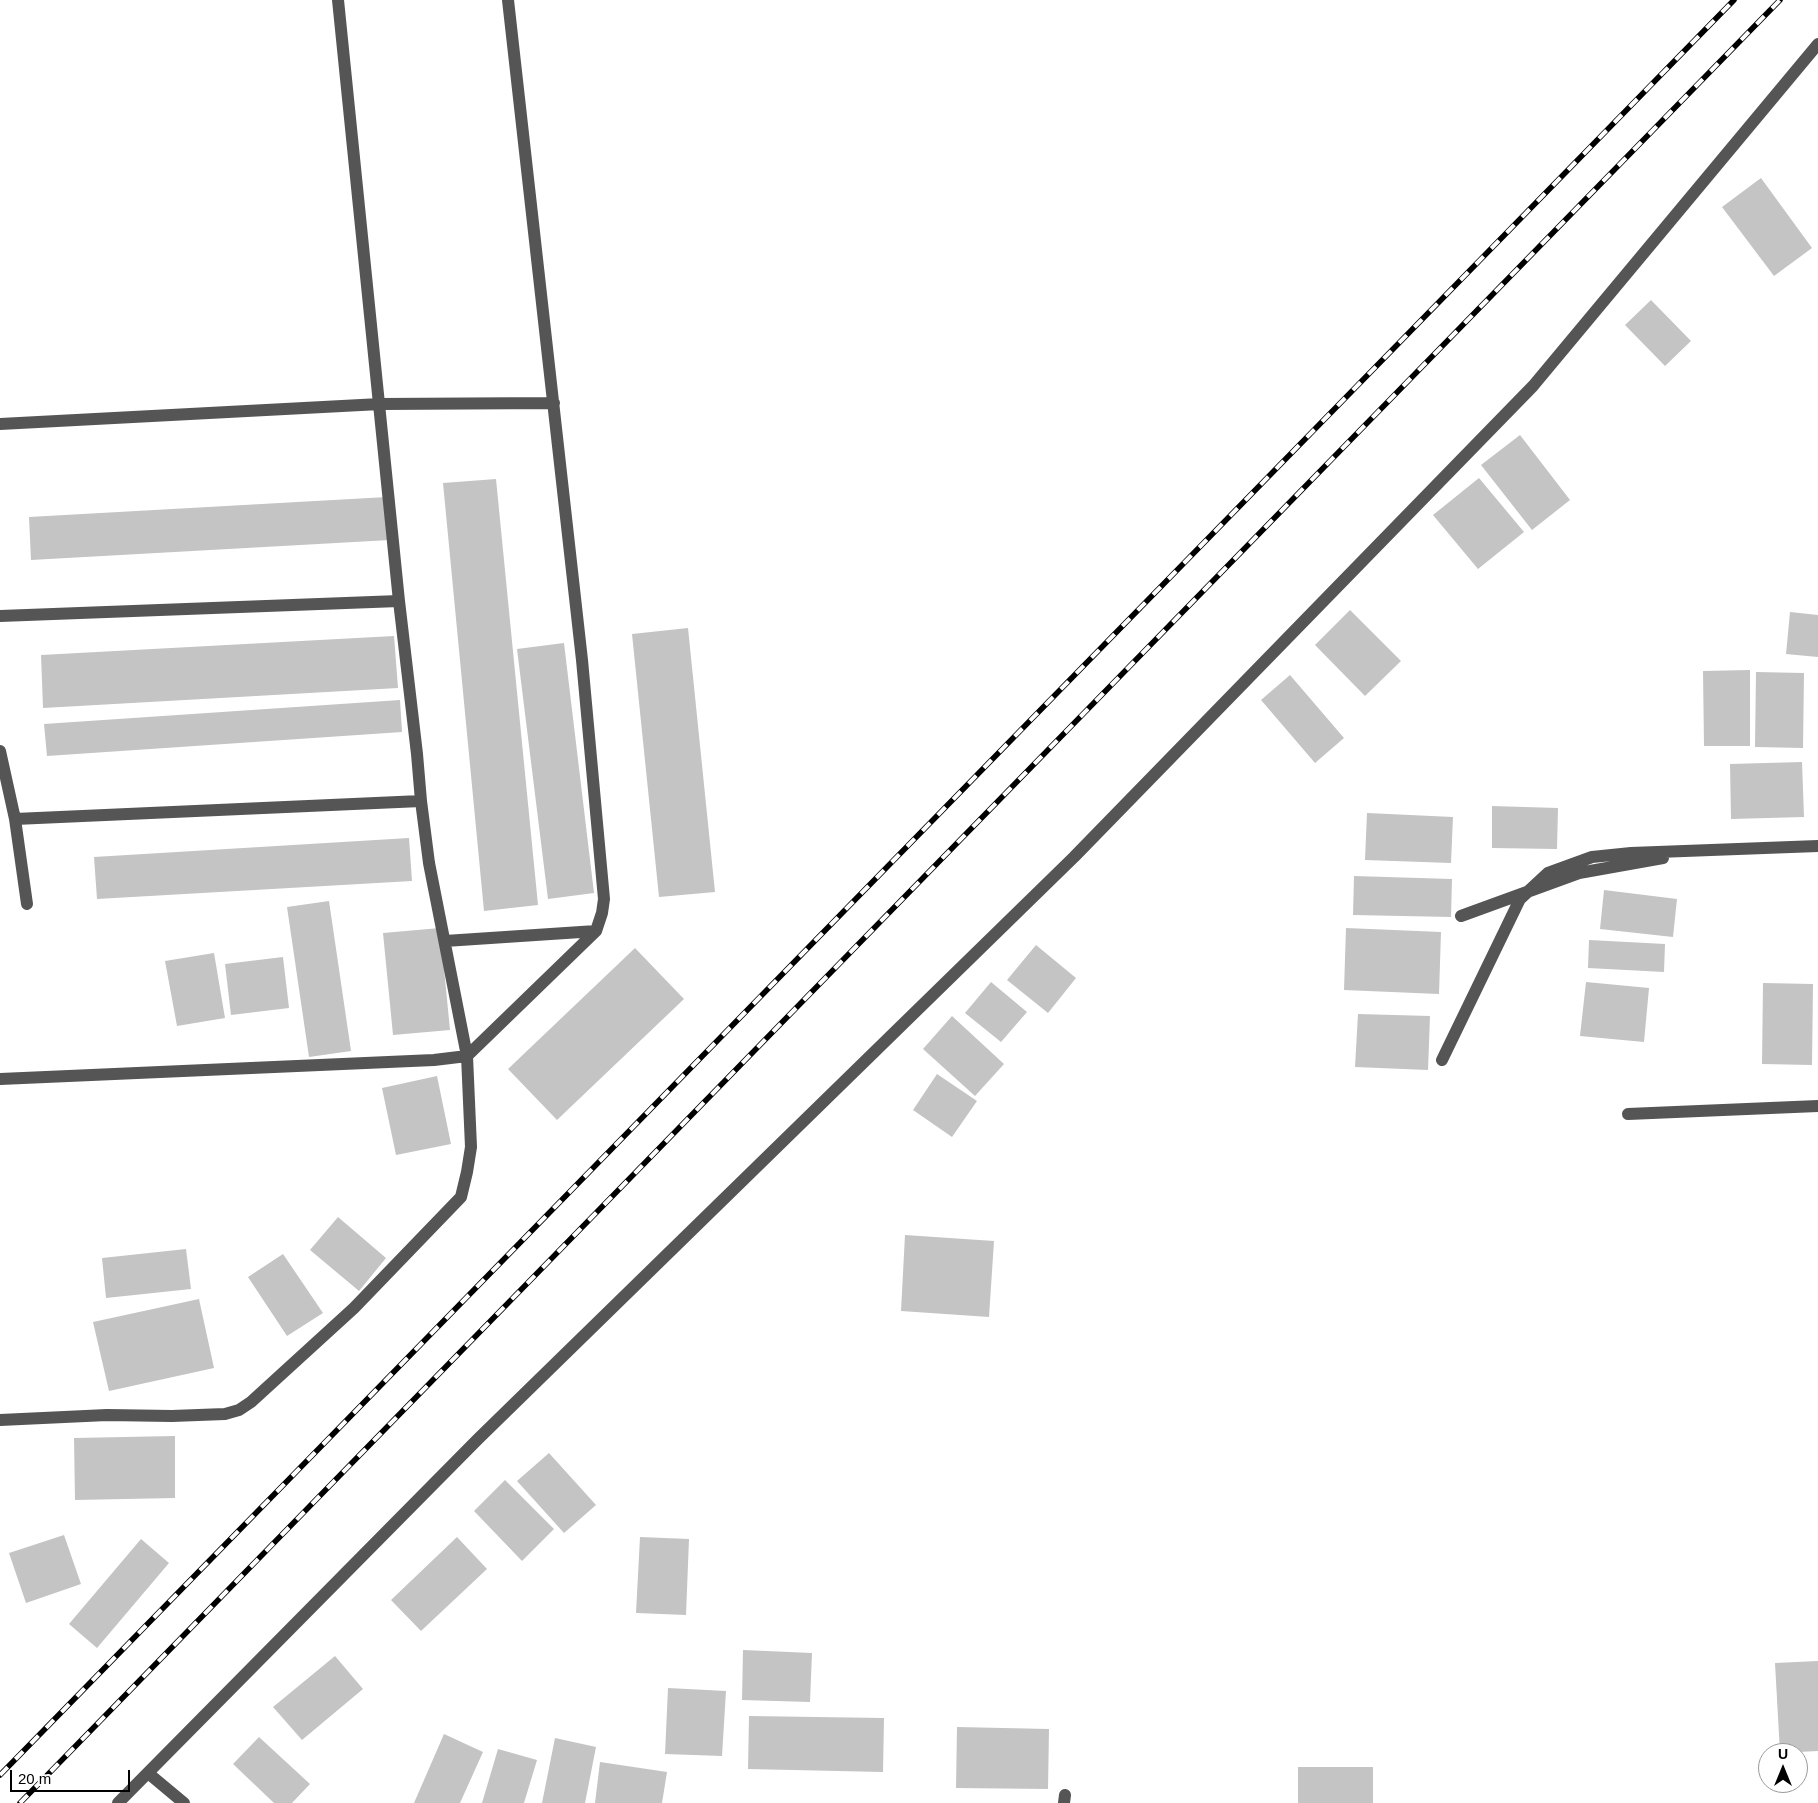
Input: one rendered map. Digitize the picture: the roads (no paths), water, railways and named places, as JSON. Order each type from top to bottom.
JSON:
[{"type":"street","points":[[0,1420],[107,1415],[172,1416],[225,1414],[239,1410],[251,1402],[354,1308],[461,1197],[467,1172],[471,1148],[467,1056],[429,863],[420,802],[417,754],[399,600],[338,0]]},
{"type":"street","points":[[0,1079],[434,1060],[467,1056],[596,931],[604,899],[582,660],[508,0]]},
{"type":"street","points":[[118,1803],[478,1439],[1074,857],[1533,386],[1818,44]]},
{"type":"street","points":[[0,424],[380,404],[554,403]]},
{"type":"street","points":[[0,616],[399,600]]},
{"type":"street","points":[[0,751],[15,819],[27,904]]},
{"type":"street","points":[[15,819],[420,802]]},
{"type":"street","points":[[1461,916],[1579,873],[1667,857],[1818,848]]},
{"type":"street","points":[[1442,1060],[1520,899],[1548,873],[1592,857],[1631,853],[1818,848]]},
{"type":"street","points":[[445,940],[596,931]]},
{"type":"street","points":[[1628,1114],[1818,1106]]},
{"type":"street","points":[[148,1773],[184,1803]]},
{"type":"railway","points":[[0,1775],[1734,0]]},
{"type":"railway","points":[[20,1803],[1780,0]]}]
